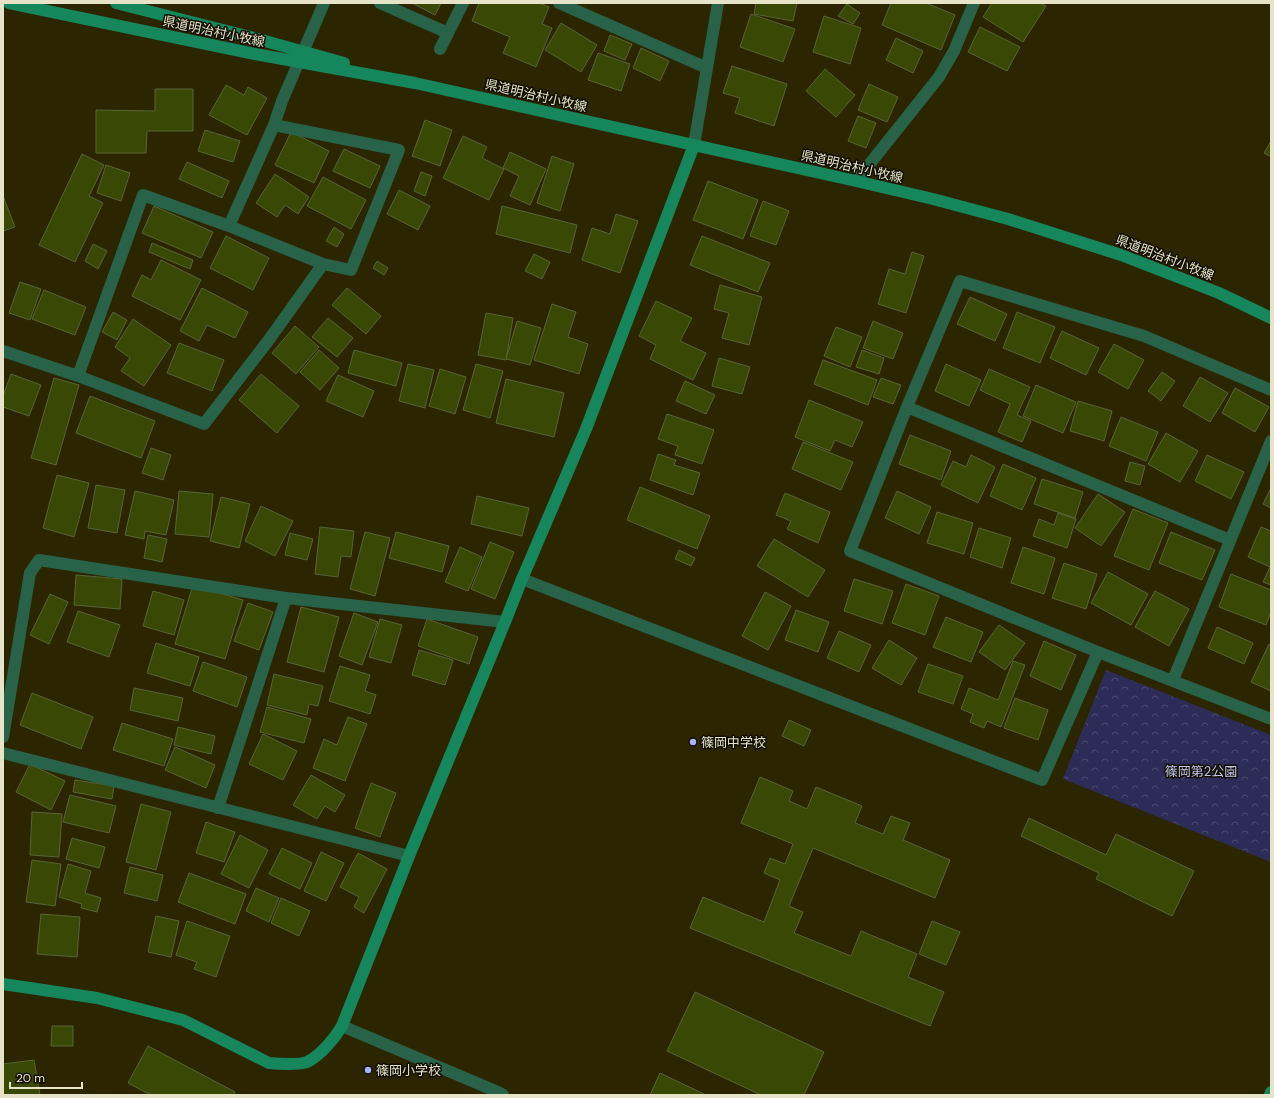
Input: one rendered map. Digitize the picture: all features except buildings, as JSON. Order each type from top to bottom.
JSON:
[{"type":"main road","name":"県道明治村小牧線","points":[[9,3],[255,54],[414,83],[856,181],[1008,218],[1121,255],[1219,293],[1271,318]]},
{"type":"main road","name":"県道明治村小牧線","points":[[116,3],[258,39],[414,83]]},
{"type":"main road","points":[[3,984],[97,998],[183,1020],[269,1064],[306,1062],[322,1050],[337,1034],[342,1026],[409,856],[522,579],[586,429],[694,145]]},
{"type":"street","points":[[380,3],[448,33]]},
{"type":"street","points":[[440,49],[463,3]]},
{"type":"street","points":[[559,3],[708,68]]},
{"type":"street","points":[[694,145],[718,3]]},
{"type":"street","points":[[856,181],[939,78],[954,51],[974,3]]},
{"type":"street","points":[[229,226],[274,124],[282,101],[323,4]]},
{"type":"street","points":[[78,376],[143,196],[229,226],[323,264],[351,270],[399,150],[274,124]]},
{"type":"street","points":[[3,351],[78,376],[204,424],[268,341],[323,264]]},
{"type":"street","points":[[1271,390],[1144,336],[960,281],[907,407],[850,551],[1098,652],[1271,719]]},
{"type":"street","points":[[907,407],[1230,540]]},
{"type":"street","points":[[1173,680],[1271,441]]},
{"type":"street","points":[[3,737],[30,573],[39,560],[286,598],[505,622]]},
{"type":"street","points":[[522,579],[1042,780],[1098,652]]},
{"type":"street","points":[[218,808],[286,598]]},
{"type":"street","points":[[3,753],[409,856]]},
{"type":"street","points":[[342,1026],[503,1095]]},
{"type":"green space","name":"篠岡第2公園","points":[[1106,670],[1271,735],[1271,862],[1063,779]]},
{"type":"place","name":"篠岡中学校","points":[[693,742]]},
{"type":"place","name":"篠岡小学校","points":[[368,1070]]}]
